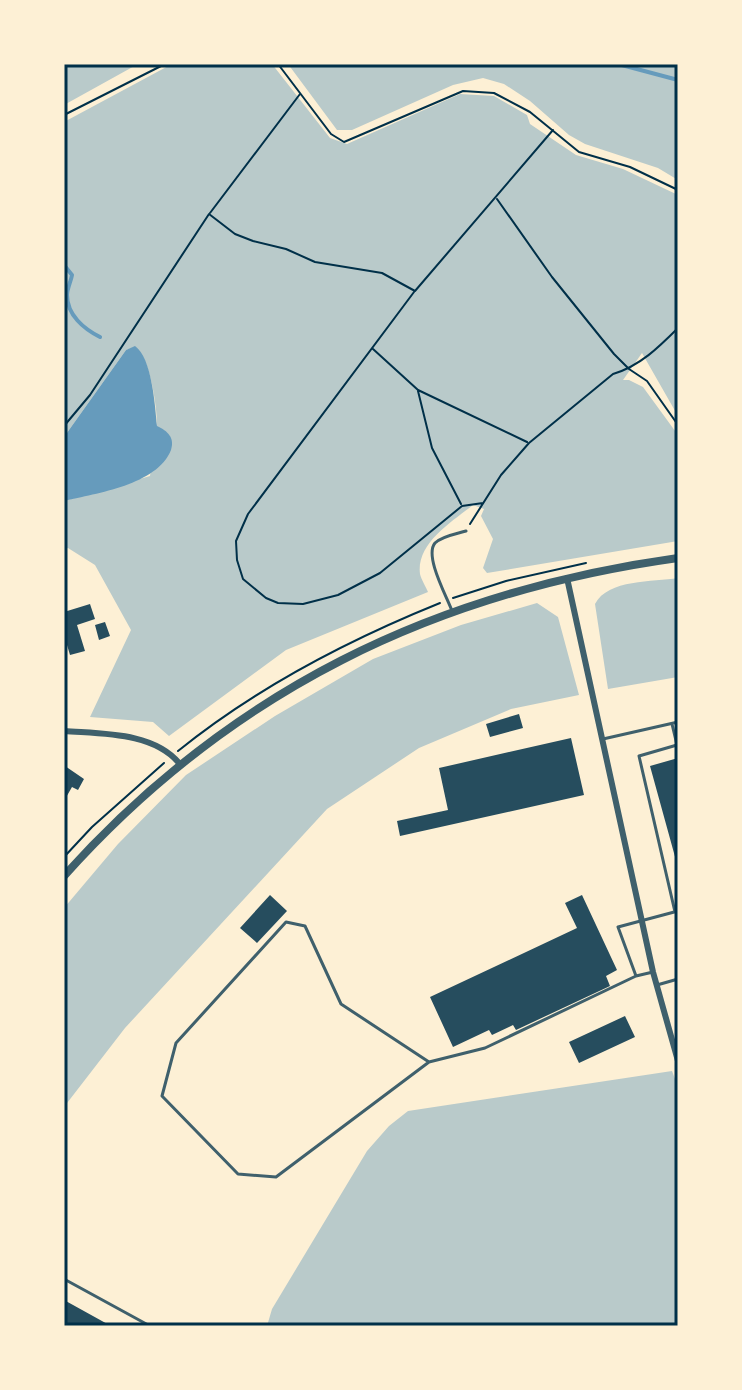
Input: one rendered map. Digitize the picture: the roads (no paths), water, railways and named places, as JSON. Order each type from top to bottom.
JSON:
[{"type":"street","points":[[64,876],[100,836],[179,763],[278,694],[362,649],[452,611],[567,578],[678,558]]},
{"type":"street","points":[[567,578],[653,972],[678,1061]]},
{"type":"street","points":[[64,731],[135,739],[156,745],[173,755],[179,763]]},
{"type":"lane","points":[[452,611],[432,559],[432,550],[436,542],[466,531]]},
{"type":"lane","points":[[603,739],[678,722]]},
{"type":"lane","points":[[636,976],[618,927],[677,911],[639,756],[677,745],[672,724]]},
{"type":"lane","points":[[429,1062],[341,1004],[305,926],[286,922],[176,1043],[162,1096],[238,1174],[276,1177],[429,1062],[485,1048],[636,976],[653,972]]},
{"type":"lane","points":[[657,985],[678,979]]},
{"type":"lane","points":[[64,1279],[150,1326]]},
{"type":"water","points":[[135,346],[149,371],[157,426],[170,435],[171,450],[164,462],[140,479],[109,491],[64,501],[64,437],[126,350]]},
{"type":"waterway","points":[[618,64],[678,80]]},
{"type":"waterway","points":[[64,265],[72,275],[67,295],[70,309],[88,330],[100,337]]}]
